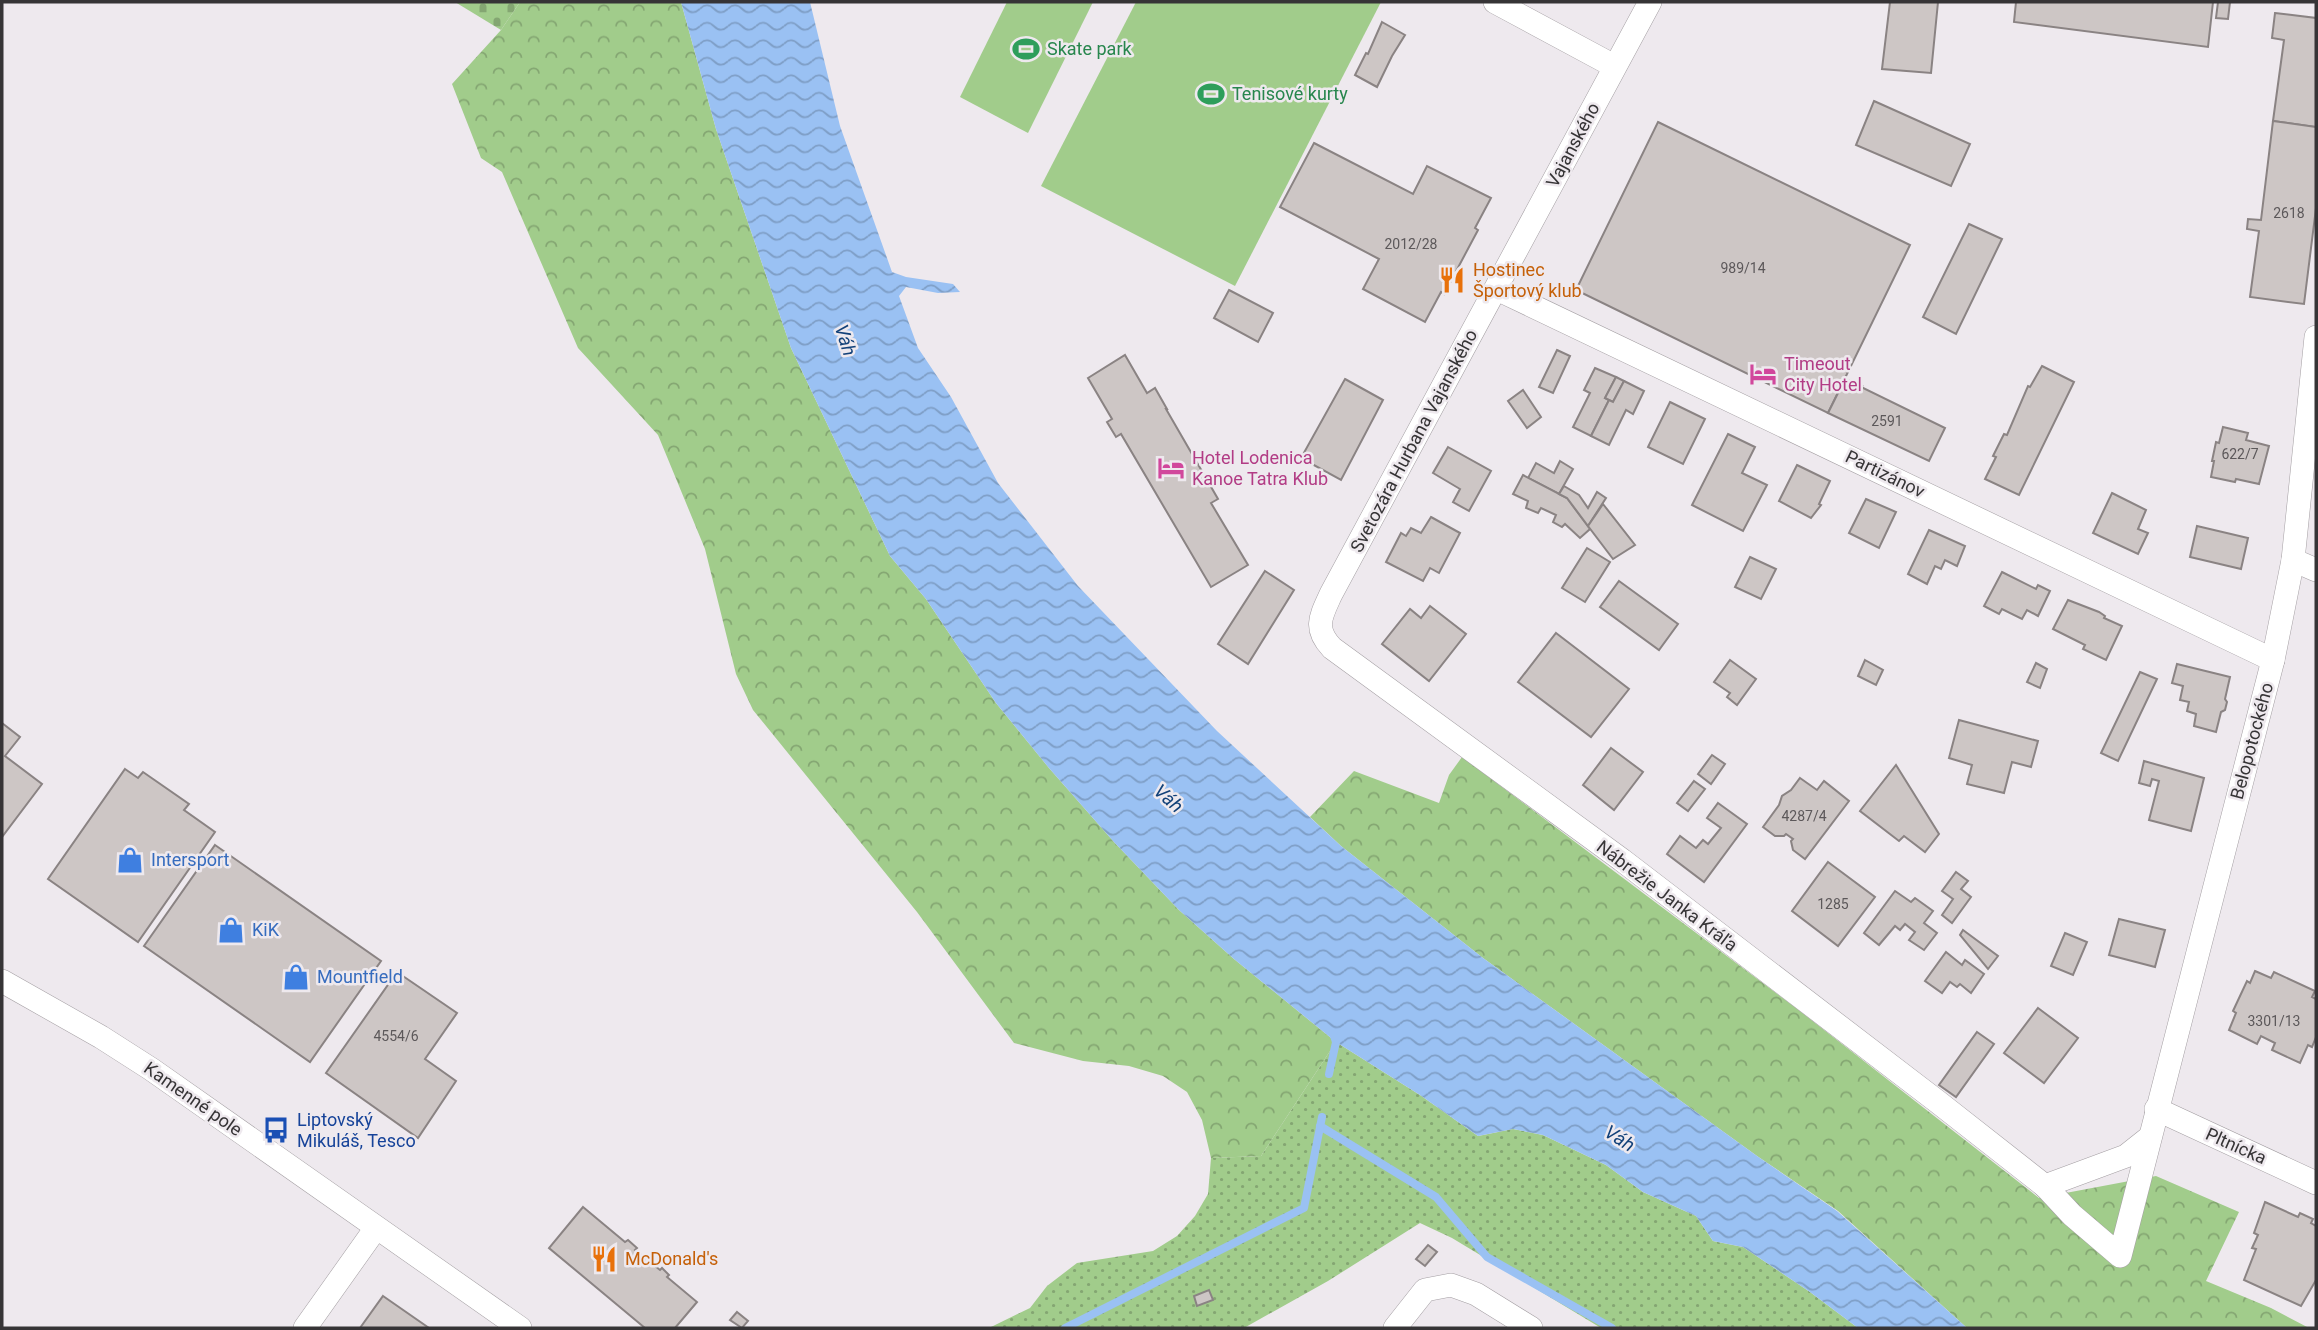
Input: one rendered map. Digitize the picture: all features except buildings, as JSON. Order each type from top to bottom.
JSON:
[{"type":"street","points":[[1495,2],[1614,66]]},
{"type":"street","name":"Vajanského","points":[[1497,289],[1650,2]]},
{"type":"street","name":"Svetozára Hurbana Vajanského","points":[[1331,594],[1497,289]]},
{"type":"street","name":"Partizánov","points":[[1497,289],[2273,660]]},
{"type":"street","name":"Belopotockého","points":[[2150,1137],[2273,660],[2293,560],[2316,337]]},
{"type":"street","points":[[2293,560],[2316,570]]},
{"type":"street","name":"Nábrežie Janka Kráľa","points":[[1331,594],[1321,615],[1320,628],[1323,638],[1332,648],[1622,860],[1938,1101],[2045,1186],[2072,1215],[2120,1256],[2150,1137]]},
{"type":"street","name":"Kamenné pole","points":[[2,981],[101,1037],[151,1069],[520,1328]]},
{"type":"street","name":"Pltnícka","points":[[2156,1109],[2316,1183]]},
{"type":"street","points":[[2045,1186],[2126,1156],[2150,1137]]},
{"type":"street","points":[[305,1328],[376,1228]]},
{"type":"street","points":[[1395,1328],[1425,1290],[1451,1285],[1476,1294],[1531,1328]]},
{"type":"green space","points":[[455,2],[520,2],[501,30]]},
{"type":"green space","points":[[520,2],[681,2],[716,129],[791,348],[890,556],[926,599],[996,703],[1114,842],[1179,910],[1234,959],[1336,1042],[1261,1156],[1211,1158],[1202,1120],[1187,1092],[1163,1076],[1129,1066],[1083,1061],[1014,1043],[917,912],[753,710],[736,674],[705,549],[658,435],[578,348],[502,172],[481,158],[452,84],[501,30]]},
{"type":"green space","name":"Skate park","points":[[1007,2],[1093,2],[1028,133],[960,97]]},
{"type":"green space","name":"Tenisové kurty","points":[[1136,2],[1381,2],[1235,286],[1041,186]]},
{"type":"green space","points":[[1462,757],[1796,1008],[2039,1198],[2156,1176],[2239,1212],[2206,1281],[2271,1308],[2309,1328],[1967,1328],[1838,1211],[1757,1156],[1483,958],[1341,846],[1310,817],[1354,771],[1439,803],[1449,775]]},
{"type":"green space","points":[[1336,1042],[1420,1095],[1478,1136],[1513,1129],[1543,1135],[1606,1165],[1643,1192],[1696,1216],[1713,1241],[1743,1247],[1858,1328],[1601,1328],[1452,1238],[1420,1223],[1328,1281],[1244,1328],[989,1328],[1030,1308],[1047,1286],[1077,1263],[1153,1251],[1177,1236],[1195,1216],[1208,1194],[1211,1158],[1261,1156]]},
{"type":"water","name":"Váh","points":[[681,2],[810,2],[840,126],[892,272],[906,277],[953,284],[960,292],[938,293],[906,287],[899,296],[918,348],[951,397],[998,483],[1078,586],[1217,731],[1341,846],[1483,958],[1837,1211],[1967,1328],[1858,1328],[1743,1247],[1713,1241],[1696,1216],[1643,1192],[1606,1165],[1543,1135],[1513,1129],[1478,1136],[1420,1095],[1336,1042],[1234,959],[1179,910],[1049,768],[996,703],[926,599],[890,556],[791,348],[716,129]]},
{"type":"waterway","points":[[1329,1074],[1336,1042],[1333,1033]]},
{"type":"waterway","points":[[1065,1328],[1304,1208],[1322,1117]]},
{"type":"waterway","points":[[1320,1126],[1436,1197],[1487,1257],[1612,1328]]},
{"type":"place","name":"Skate park","points":[[1026,49]]},
{"type":"place","name":"Tenisové kurty","points":[[1211,94]]},
{"type":"place","name":"Hostinec Športový klub","points":[[1452,280]]},
{"type":"place","name":"Timeout City Hotel","points":[[1763,374]]},
{"type":"place","name":"Hotel Lodenica Kanoe Tatra Klub","points":[[1171,468]]},
{"type":"place","name":"Intersport","points":[[130,860]]},
{"type":"place","name":"KiK","points":[[231,930]]},
{"type":"place","name":"Mountfield","points":[[296,977]]},
{"type":"place","name":"Liptovský Mikuláš, Tesco","points":[[276,1130]]},
{"type":"place","name":"McDonald's","points":[[604,1259]]}]
